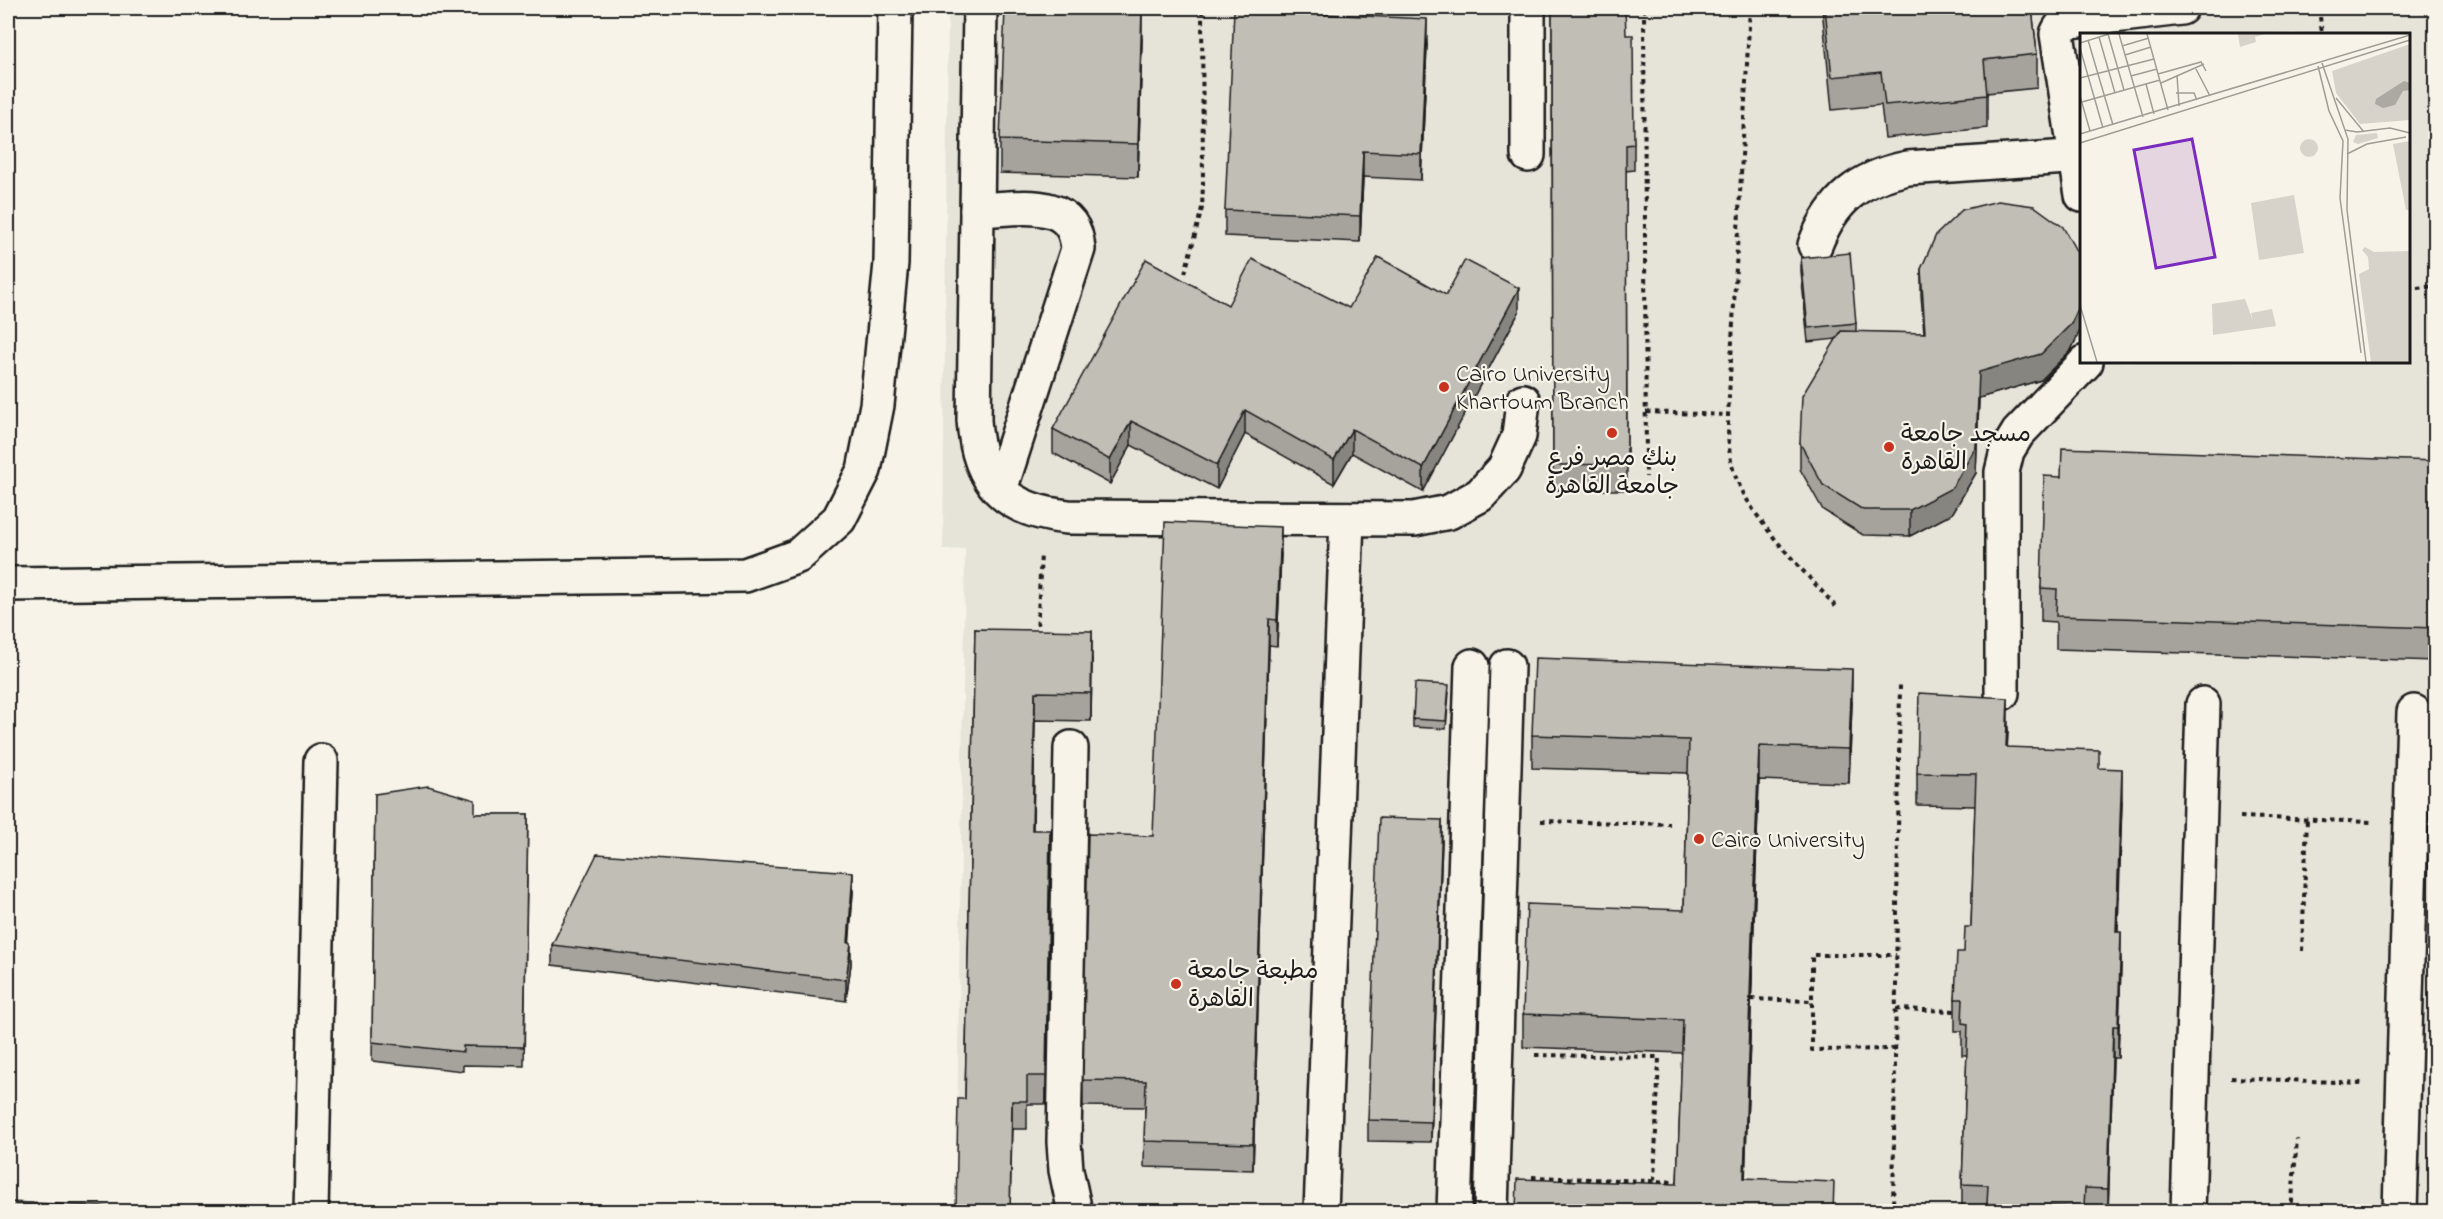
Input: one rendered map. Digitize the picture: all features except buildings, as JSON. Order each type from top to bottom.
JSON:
[{"type":"lane","points":[[8,584],[745,575],[798,556],[839,519],[864,470],[877,405],[891,263],[895,8]]},
{"type":"lane","points":[[981,8],[975,446],[984,470],[1000,490],[1019,506],[1043,515],[1068,517],[1414,519],[1449,512],[1480,495],[1504,469],[1519,436],[1523,401]]},
{"type":"lane","points":[[1528,8],[1528,156]]},
{"type":"lane","points":[[1815,245],[1822,226],[1846,195],[1865,181],[1886,173],[1908,168],[2079,156],[2057,34],[2060,28],[2064,23],[2071,21],[2181,8]]},
{"type":"lane","points":[[977,210],[1050,209],[1061,213],[1077,234],[1078,249],[1000,490]]},
{"type":"lane","points":[[2002,693],[2002,472],[2007,451],[2018,433],[2085,363]]},
{"type":"lane","points":[[1321,1212],[1347,519]]},
{"type":"lane","points":[[1454,1212],[1472,666]]},
{"type":"lane","points":[[1491,1212],[1507,666]]},
{"type":"lane","points":[[2188,1212],[2203,704]]},
{"type":"lane","points":[[2400,1212],[2414,712]]},
{"type":"lane","points":[[1071,748],[1064,1142],[1066,1170],[1075,1212]]},
{"type":"lane","points":[[311,1212],[321,760]]},
{"type":"path","points":[[1185,273],[1202,208],[1202,8]]},
{"type":"path","points":[[1644,8],[1646,477]]},
{"type":"path","points":[[1750,8],[1728,444],[1735,473],[1747,500],[1764,524],[1836,608]]},
{"type":"path","points":[[2319,8],[2322,33]]},
{"type":"path","points":[[2410,289],[2436,286]]},
{"type":"path","points":[[1646,412],[1728,415]]},
{"type":"path","points":[[1037,636],[1043,515]]},
{"type":"path","points":[[1893,1212],[1900,683]]},
{"type":"path","points":[[2200,816],[2410,823]]},
{"type":"path","points":[[2302,951],[2307,819]]},
{"type":"path","points":[[1503,820],[1670,824]]},
{"type":"path","points":[[1895,1049],[1812,1050],[1811,1001],[1812,955],[1896,955]]},
{"type":"path","points":[[1751,999],[1811,1001]]},
{"type":"path","points":[[1896,1009],[1956,1011]]},
{"type":"path","points":[[1496,1054],[1659,1057],[1654,1181]]},
{"type":"path","points":[[2192,1076],[2404,1085]]},
{"type":"path","points":[[2292,1212],[2297,1139]]},
{"type":"path","points":[[1492,1175],[1678,1182]]},
{"type":"shaded area","name":"Cairo University","points":[[948,8],[2435,8],[2435,1211],[956,1211],[965,549],[943,550]]},
{"type":"place","name":"Cairo University Khartoum Branch","points":[[1444,387]]},
{"type":"place","name":"بنك مصر فرع جامعة القاهرة","points":[[1612,433]]},
{"type":"place","name":"مسجد جامعة القاهرة","points":[[1889,447]]},
{"type":"place","name":"Cairo University","points":[[1699,839]]},
{"type":"place","name":"مطبعة جامعة القاهرة","points":[[1176,984]]}]
